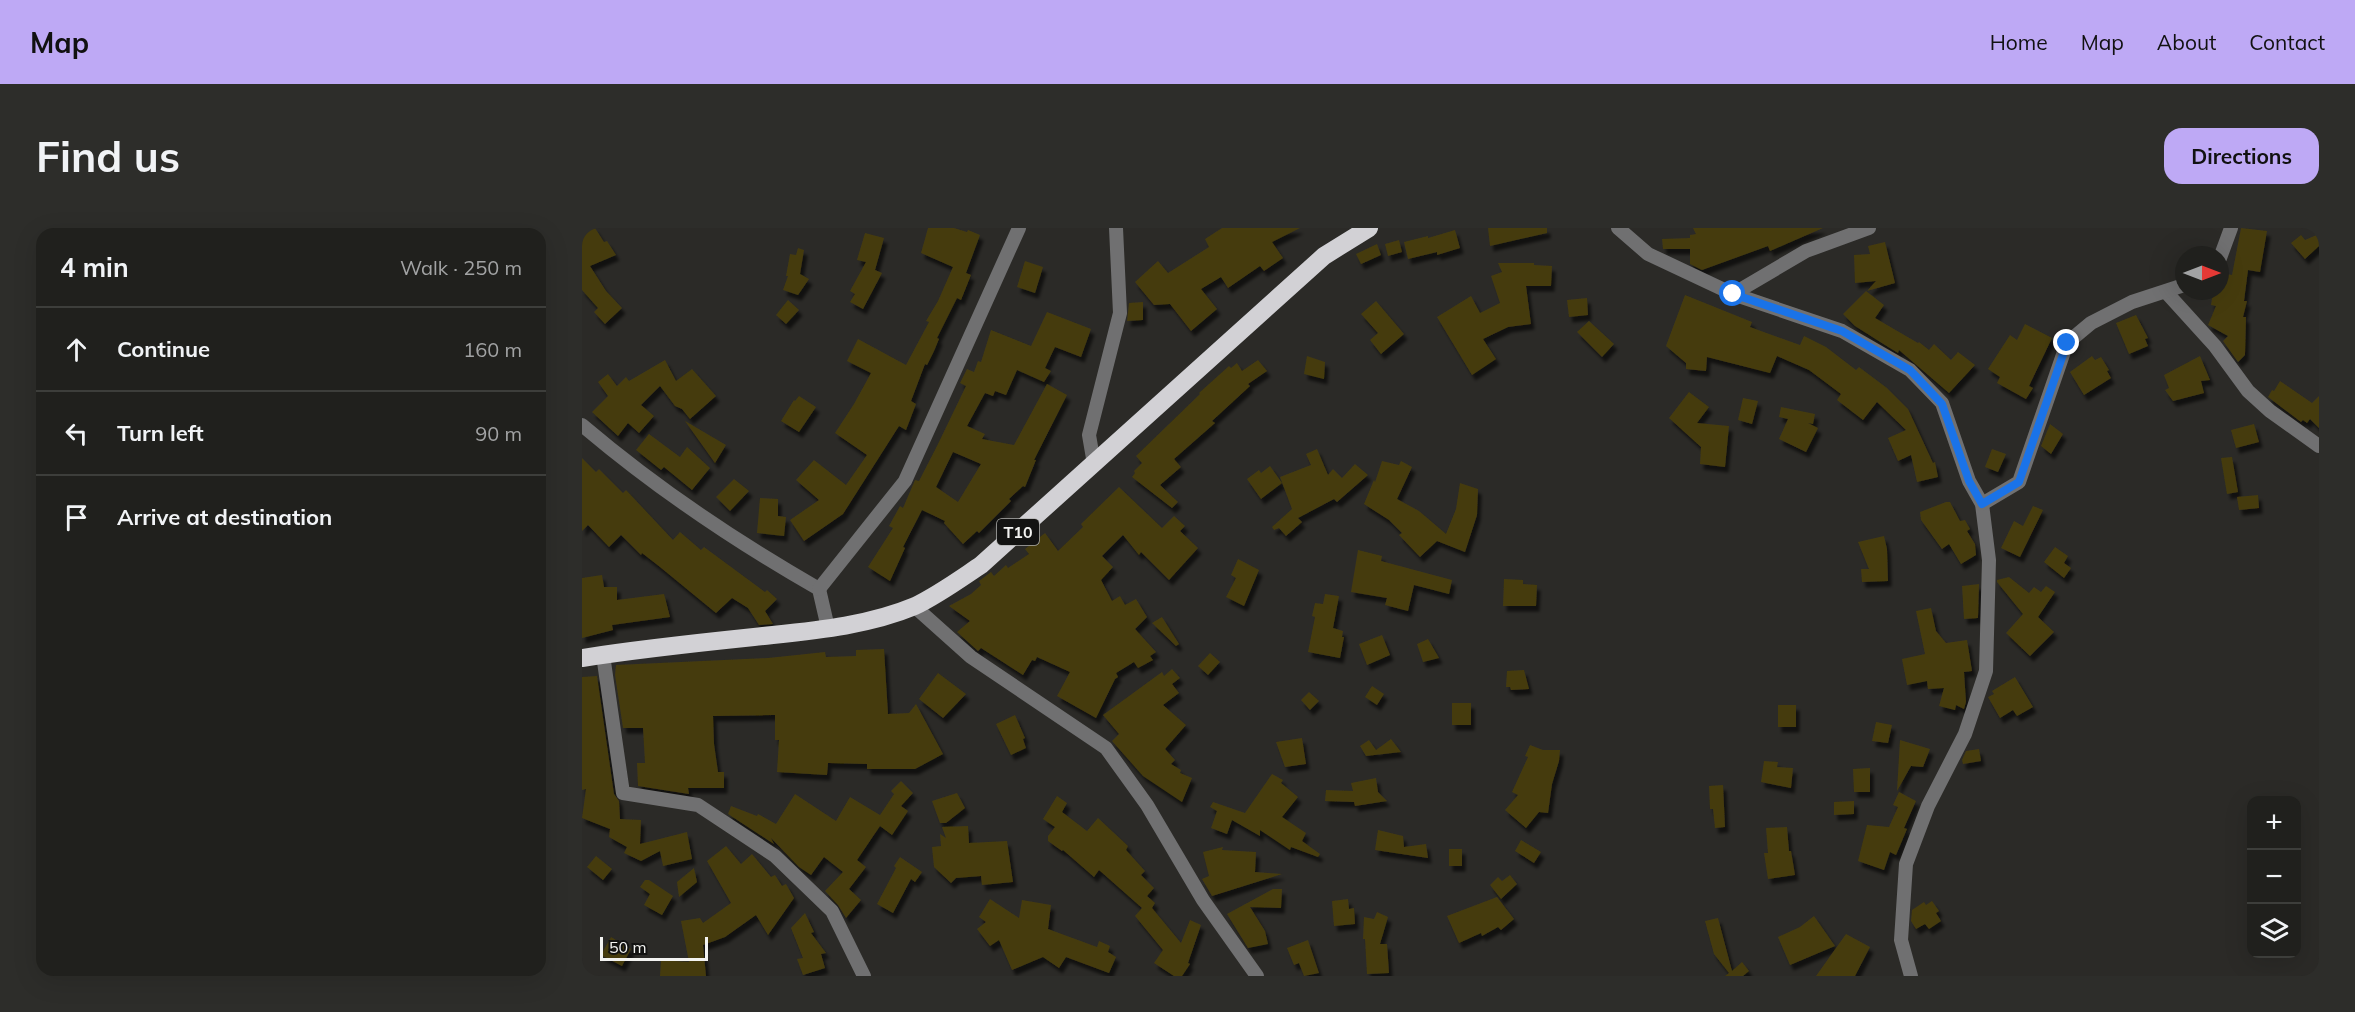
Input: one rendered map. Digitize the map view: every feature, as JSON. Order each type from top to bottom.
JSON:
[{"type":"highway","name":"T10","points":[[582,658],[630,650],[828,628],[870,620],[914,606],[942,591],[981,565],[1324,256],[1369,228]]},
{"type":"street","points":[[819,589],[905,481],[1019,228]]},
{"type":"street","points":[[1094,464],[1089,435],[1120,313],[1116,228]]},
{"type":"street","points":[[1618,228],[1648,254],[1733,294],[1842,331],[1910,370],[1942,404],[1969,481],[1982,504],[1989,560],[1986,671],[1965,735],[1928,806],[1906,864],[1901,940],[1911,976]]},
{"type":"street","points":[[1733,294],[1806,251],[1869,228]]},
{"type":"street","points":[[2224,246],[2231,228]]},
{"type":"street","points":[[1982,504],[2019,482],[2067,343],[2091,323],[2132,302],[2175,288]]},
{"type":"street","points":[[2166,292],[2215,346],[2248,391],[2270,411],[2319,446]]},
{"type":"street","points":[[582,425],[634,470],[766,559],[819,589],[828,628]]},
{"type":"street","points":[[914,606],[970,657],[1106,748],[1147,805],[1203,900],[1257,976]]},
{"type":"street","points":[[603,655],[623,793],[698,805],[776,856],[832,912],[864,976]]},
{"type":"building","points":[[582,228],[595,228],[616,255],[590,266],[606,291],[622,308],[605,324],[594,312],[598,308],[582,290]]},
{"type":"building","points":[[928,228],[954,228],[980,235],[966,273],[971,275],[961,300],[957,298],[937,338],[939,339],[934,351],[927,365],[925,364],[911,401],[916,404],[906,430],[899,426],[843,514],[804,541],[790,520],[819,500],[796,480],[814,460],[846,485],[867,455],[835,433],[871,373],[847,361],[858,339],[906,365],[929,322],[926,321],[953,267],[921,253]]},
{"type":"building","points":[[1222,228],[1300,228],[1272,242],[1283,258],[1264,271],[1260,266],[1228,288],[1221,277],[1201,289],[1217,309],[1191,331],[1170,304],[1154,305],[1135,282],[1158,261],[1168,273],[1209,247],[1205,239]]},
{"type":"building","points":[[1488,228],[1547,228],[1547,233],[1490,246]]},
{"type":"building","points":[[1693,228],[1823,228],[1770,251],[1768,246],[1702,270],[1690,264],[1690,249],[1663,249],[1662,239],[1690,238],[1690,235],[1696,234]]},
{"type":"building","points":[[2241,228],[2267,231],[2260,272],[2248,270],[2244,301],[2247,301],[2243,317],[2246,317],[2245,355],[2238,362],[2223,341],[2228,336],[2208,325],[2216,306],[2211,305],[2212,300],[2229,300],[2229,274],[2232,275]]},
{"type":"building","points":[[1455,230],[1460,248],[1437,255],[1437,252],[1408,259],[1404,242]]},
{"type":"building","points":[[865,233],[884,238],[875,270],[882,273],[863,309],[850,302],[855,294],[850,291],[866,262],[857,260]]},
{"type":"building","points":[[2319,234],[2319,246],[2305,259],[2291,243],[2301,235],[2305,240]]},
{"type":"building","points":[[1399,240],[1402,252],[1388,256],[1385,244]]},
{"type":"building","points":[[1885,242],[1895,283],[1867,291],[1876,281],[1855,283],[1854,255],[1870,254],[1868,246]]},
{"type":"building","points":[[1377,244],[1381,255],[1361,264],[1356,254]]},
{"type":"building","points":[[798,248],[804,250],[800,274],[809,279],[798,295],[783,290],[788,276],[786,276],[790,254],[796,255]]},
{"type":"building","points":[[1025,261],[1043,267],[1035,293],[1017,287]]},
{"type":"building","points":[[1498,263],[1534,263],[1534,265],[1552,266],[1551,286],[1526,286],[1531,324],[1508,327],[1483,339],[1496,359],[1472,375],[1437,317],[1471,296],[1480,313],[1500,303],[1491,276],[1502,272]]},
{"type":"building","points":[[1866,291],[1884,305],[1875,318],[1929,350],[1934,344],[1951,360],[1958,352],[1975,365],[1949,393],[1899,350],[1898,353],[1855,326],[1843,314]]},
{"type":"building","points":[[1685,295],[1752,322],[1750,327],[1800,345],[1804,336],[1826,347],[1856,370],[1859,367],[1887,388],[1908,409],[1933,463],[1935,462],[1938,477],[1917,482],[1911,455],[1898,461],[1888,438],[1906,430],[1877,402],[1863,420],[1837,400],[1841,394],[1809,370],[1777,356],[1770,373],[1707,357],[1706,371],[1686,369],[1686,363],[1666,346]]},
{"type":"building","points":[[1587,298],[1588,315],[1569,317],[1567,300]]},
{"type":"building","points":[[788,300],[799,310],[786,324],[776,315]]},
{"type":"building","points":[[1376,301],[1404,334],[1381,354],[1370,340],[1378,333],[1361,314]]},
{"type":"building","points":[[1143,302],[1143,320],[1127,321],[1129,303]]},
{"type":"building","points":[[1047,312],[1091,329],[1081,357],[1055,347],[1045,368],[1051,371],[1044,382],[1017,370],[1006,395],[995,391],[993,396],[985,393],[967,426],[985,434],[982,439],[1014,445],[1047,384],[1067,395],[1034,460],[1036,460],[1025,487],[1023,486],[1009,499],[1011,501],[979,533],[977,531],[963,544],[944,523],[945,521],[922,510],[903,547],[905,548],[890,581],[868,567],[893,528],[889,526],[900,506],[903,508],[915,480],[919,481],[937,446],[966,386],[960,383],[967,369],[974,372],[978,361],[981,362],[991,330],[1031,346]],"holes":[[[953,452],[981,464],[958,502],[936,487]]]},
{"type":"building","points":[[2136,315],[2148,338],[2145,339],[2148,346],[2129,354],[2116,323]]},
{"type":"building","points":[[1589,321],[1614,344],[1602,357],[1577,332]]},
{"type":"building","points":[[2025,324],[2052,338],[2029,386],[2033,388],[2026,399],[1997,383],[2000,377],[1988,369],[2010,335],[2017,340]]},
{"type":"building","points":[[1307,356],[1325,362],[1324,379],[1304,374]]},
{"type":"building","points":[[2092,356],[2095,360],[2101,357],[2111,378],[2084,395],[2070,372]]},
{"type":"building","points":[[2200,356],[2210,380],[2201,381],[2204,393],[2173,401],[2165,390],[2169,388],[2164,375]]},
{"type":"building","points":[[665,360],[676,381],[692,369],[716,396],[690,419],[682,409],[675,406],[660,386],[641,405],[654,416],[639,433],[628,423],[618,436],[592,412],[608,396],[598,382],[608,374],[617,386],[626,377],[629,381]]},
{"type":"building","points":[[1258,360],[1267,371],[1248,384],[1250,386],[1212,421],[1215,423],[1174,459],[1181,467],[1160,485],[1178,502],[1172,508],[1132,477],[1134,471],[1142,463],[1136,456],[1199,393],[1229,366],[1231,368],[1237,363],[1242,371]]},
{"type":"building","points":[[2280,381],[2312,403],[2319,396],[2319,428],[2310,419],[2307,423],[2303,420],[2301,422],[2268,397]]},
{"type":"building","points":[[1689,392],[1709,407],[1697,423],[1729,426],[1725,467],[1700,464],[1701,447],[1669,418]]},
{"type":"building","points":[[799,396],[816,407],[799,432],[781,421]]},
{"type":"building","points":[[1743,398],[1758,401],[1752,424],[1738,420]]},
{"type":"building","points":[[1781,407],[1815,414],[1813,424],[1808,423],[1818,428],[1806,452],[1779,439],[1788,419],[1779,417]]},
{"type":"building","points":[[685,421],[726,445],[715,463]]},
{"type":"building","points":[[2050,424],[2063,434],[2051,454],[2041,446]]},
{"type":"building","points":[[2254,424],[2259,442],[2236,448],[2231,430]]},
{"type":"building","points":[[649,434],[680,457],[687,447],[710,468],[692,490],[664,467],[661,470],[636,450]]},
{"type":"building","points":[[1317,449],[1328,475],[1333,469],[1342,478],[1355,464],[1368,475],[1337,502],[1334,499],[1298,518],[1302,522],[1286,536],[1279,528],[1274,530],[1272,527],[1292,509],[1280,477],[1311,465],[1306,454]]},
{"type":"building","points":[[1992,449],[2006,454],[1998,472],[1985,467]]},
{"type":"building","points":[[2232,457],[2238,492],[2227,494],[2221,458]]},
{"type":"building","points":[[582,458],[596,472],[599,469],[623,493],[626,490],[673,540],[680,532],[701,550],[704,547],[765,592],[767,590],[777,599],[765,611],[773,624],[759,625],[748,608],[732,598],[716,613],[642,553],[641,555],[621,535],[609,547],[588,525],[582,531]]},
{"type":"building","points":[[1382,461],[1399,465],[1401,461],[1412,467],[1397,499],[1419,511],[1446,534],[1456,509],[1460,483],[1478,489],[1477,515],[1465,552],[1437,541],[1420,557],[1399,535],[1402,533],[1389,520],[1364,504]]},
{"type":"building","points":[[1270,466],[1282,483],[1261,499],[1247,479],[1259,470],[1261,473]]},
{"type":"building","points":[[734,479],[749,491],[730,511],[716,497]]},
{"type":"building","points":[[1119,487],[1162,528],[1174,516],[1185,526],[1180,531],[1198,548],[1169,580],[1141,552],[1139,555],[1123,535],[1102,556],[1113,567],[1101,580],[1112,601],[1120,596],[1125,605],[1136,599],[1147,617],[1135,629],[1156,652],[1150,656],[1153,660],[1138,668],[1134,662],[1116,673],[1118,677],[1096,718],[1057,696],[1070,672],[1037,657],[1035,661],[1032,660],[1023,675],[981,648],[978,651],[957,632],[970,621],[949,606],[971,594],[981,585],[979,581],[991,572],[994,576],[1006,565],[1008,568],[1029,554],[1025,549],[1045,533],[1058,551],[1083,527],[1081,524]]},
{"type":"building","points":[[2258,495],[2259,508],[2239,510],[2237,497]]},
{"type":"building","points":[[760,498],[778,499],[778,516],[786,517],[784,536],[757,533]]},
{"type":"building","points":[[1950,502],[1960,521],[1965,520],[1970,529],[1967,531],[1975,544],[1976,555],[1961,564],[1949,544],[1942,549],[1921,520],[1920,512]]},
{"type":"building","points":[[2033,506],[2043,510],[2020,557],[2001,548],[2014,521],[2023,526]]},
{"type":"building","points":[[1884,536],[1887,549],[1888,581],[1862,582],[1861,569],[1869,569],[1858,542]]},
{"type":"building","points":[[2055,547],[2068,556],[2064,563],[2071,568],[2064,578],[2044,562]]},
{"type":"building","points":[[1358,550],[1382,556],[1381,561],[1452,580],[1449,594],[1414,585],[1408,611],[1385,605],[1387,598],[1351,592]]},
{"type":"building","points":[[1238,559],[1259,570],[1244,606],[1226,597],[1236,578],[1231,575]]},
{"type":"building","points":[[602,575],[604,587],[617,587],[617,600],[664,594],[670,617],[612,625],[613,630],[582,638],[582,578]]},
{"type":"building","points":[[2009,577],[2029,593],[2034,587],[2041,592],[2046,586],[2055,592],[2038,617],[2054,632],[2030,656],[2006,633],[2023,614],[1997,582],[1997,580]]},
{"type":"building","points":[[1504,579],[1523,580],[1523,584],[1537,585],[1536,606],[1503,606]]},
{"type":"building","points":[[1979,584],[1978,618],[1964,619],[1962,586]]},
{"type":"building","points":[[1325,594],[1339,596],[1333,628],[1343,631],[1340,658],[1308,652],[1315,617],[1312,616],[1315,603],[1323,604]]},
{"type":"building","points":[[1931,608],[1936,631],[1946,643],[1967,640],[1972,671],[1964,672],[1966,702],[1964,709],[1956,705],[1955,710],[1939,706],[1944,688],[1928,689],[1927,681],[1907,685],[1902,659],[1925,654],[1916,611]]},
{"type":"building","points":[[1162,617],[1179,644],[1176,646],[1152,623]]},
{"type":"building","points":[[1382,635],[1390,655],[1367,665],[1359,644]]},
{"type":"building","points":[[1428,639],[1439,658],[1423,662],[1417,644]]},
{"type":"building","points":[[884,649],[888,714],[909,713],[916,704],[943,754],[915,769],[867,769],[867,764],[828,763],[827,775],[777,772],[779,740],[775,740],[775,715],[713,716],[718,772],[724,772],[724,788],[688,788],[689,794],[638,786],[637,763],[645,763],[643,728],[623,728],[615,675],[616,665],[768,658],[825,652],[826,657],[856,656],[856,650]]},
{"type":"building","points":[[1210,653],[1220,662],[1208,675],[1198,666]]},
{"type":"building","points":[[1172,669],[1180,678],[1172,684],[1179,693],[1163,705],[1186,725],[1165,749],[1175,760],[1171,764],[1181,770],[1180,773],[1192,778],[1182,802],[1143,776],[1112,741],[1119,734],[1103,715],[1162,672],[1164,676]]},
{"type":"building","points":[[1524,670],[1529,689],[1511,690],[1510,687],[1506,687],[1507,671]]},
{"type":"building","points":[[938,673],[966,694],[943,718],[919,699]]},
{"type":"building","points":[[597,676],[614,794],[619,801],[620,819],[641,820],[640,844],[687,832],[692,859],[663,866],[660,851],[641,861],[624,853],[627,847],[609,837],[610,829],[582,818],[586,789],[582,790],[582,677]]},
{"type":"building","points":[[2015,677],[2033,707],[2017,716],[2013,710],[2000,718],[1988,697],[1994,694],[1992,691]]},
{"type":"building","points":[[1372,686],[1384,694],[1377,705],[1365,697]]},
{"type":"building","points":[[1309,692],[1319,701],[1310,710],[1301,700]]},
{"type":"building","points":[[1452,703],[1471,703],[1471,725],[1452,725]]},
{"type":"building","points":[[1778,705],[1796,705],[1796,727],[1778,727]]},
{"type":"building","points":[[1015,715],[1025,738],[1023,739],[1026,748],[1011,755],[996,724]]},
{"type":"building","points":[[1876,722],[1892,725],[1888,743],[1872,741]]},
{"type":"building","points":[[1302,738],[1306,764],[1285,767],[1276,742]]},
{"type":"building","points":[[1391,739],[1401,752],[1366,756],[1360,746],[1369,740],[1376,750]]},
{"type":"building","points":[[1900,740],[1930,749],[1923,767],[1911,766],[1897,791]]},
{"type":"building","points":[[1530,745],[1543,750],[1560,750],[1548,813],[1539,812],[1526,828],[1505,810],[1518,795],[1512,792],[1528,757],[1525,756]]},
{"type":"building","points":[[1979,749],[1981,761],[1963,764],[1962,760],[1966,751]]},
{"type":"building","points":[[1764,761],[1778,762],[1777,767],[1793,768],[1791,788],[1761,782]]},
{"type":"building","points":[[1870,768],[1870,792],[1854,792],[1853,769]]},
{"type":"building","points":[[1272,774],[1283,780],[1281,783],[1298,797],[1282,817],[1306,833],[1302,841],[1320,854],[1318,857],[1291,847],[1290,850],[1260,830],[1260,836],[1232,820],[1227,834],[1211,828],[1217,811],[1210,807],[1213,802],[1245,813]]},
{"type":"building","points":[[1376,778],[1378,792],[1387,801],[1355,806],[1354,802],[1325,801],[1326,790],[1353,791],[1351,783]]},
{"type":"building","points":[[901,781],[913,793],[901,806],[908,811],[892,835],[880,826],[857,860],[866,867],[849,889],[861,900],[846,918],[825,891],[843,872],[824,857],[811,875],[799,867],[771,838],[774,844],[728,814],[731,806],[757,816],[758,814],[776,824],[795,794],[836,821],[850,797],[880,815],[894,794],[891,791]]},
{"type":"building","points":[[1723,785],[1725,827],[1715,828],[1713,809],[1710,809],[1709,786]]},
{"type":"building","points":[[1899,792],[1916,801],[1904,828],[1907,829],[1896,855],[1890,852],[1884,870],[1858,861],[1867,825],[1889,827],[1898,807],[1893,805]]},
{"type":"building","points":[[957,793],[965,808],[946,823],[940,823],[932,801]]},
{"type":"building","points":[[1057,796],[1067,803],[1062,812],[1087,831],[1098,818],[1128,846],[1126,850],[1145,871],[1141,875],[1154,888],[1147,896],[1155,903],[1152,908],[1181,943],[1190,920],[1201,925],[1188,963],[1190,964],[1182,976],[1174,976],[1154,963],[1163,950],[1135,916],[1142,908],[1099,870],[1094,877],[1063,850],[1048,841],[1048,836],[1055,827],[1043,819]]},
{"type":"building","points":[[1854,801],[1854,814],[1834,815],[1834,802]]},
{"type":"building","points":[[968,826],[969,843],[1007,841],[1013,882],[982,885],[981,876],[956,878],[951,883],[934,867],[932,847],[941,846],[940,834],[946,838],[942,827]]},
{"type":"building","points":[[1787,827],[1789,851],[1791,851],[1795,875],[1768,879],[1764,853],[1768,853],[1766,828]]},
{"type":"building","points":[[1378,830],[1403,836],[1404,847],[1426,844],[1428,858],[1375,850]]},
{"type":"building","points":[[1521,840],[1541,852],[1534,863],[1515,851]]},
{"type":"building","points":[[726,846],[741,864],[752,854],[771,877],[775,875],[782,886],[786,884],[794,898],[768,935],[756,915],[725,937],[703,945],[706,976],[660,976],[661,960],[689,962],[681,921],[700,918],[703,923],[731,903],[707,861]]},
{"type":"building","points":[[1223,847],[1222,850],[1256,852],[1255,872],[1282,874],[1212,896],[1202,879],[1209,876],[1203,852]]},
{"type":"building","points":[[1449,849],[1462,849],[1462,866],[1449,866]]},
{"type":"building","points":[[596,856],[612,869],[603,880],[587,867]]},
{"type":"building","points":[[900,857],[922,872],[915,882],[911,879],[893,913],[877,904]]},
{"type":"building","points":[[694,868],[697,882],[679,897],[677,882]]},
{"type":"building","points":[[1510,875],[1517,884],[1501,899],[1490,885],[1498,877],[1502,881]]},
{"type":"building","points":[[645,880],[649,880],[673,896],[662,915],[644,905],[650,894],[640,887]]},
{"type":"building","points":[[1273,889],[1282,889],[1281,908],[1250,907],[1265,931],[1268,944],[1248,948],[1227,914]]},
{"type":"building","points":[[1497,897],[1514,919],[1501,930],[1498,927],[1482,936],[1481,933],[1459,943],[1447,916]]},
{"type":"building","points":[[990,899],[1019,918],[1022,900],[1051,905],[1048,929],[1097,947],[1099,941],[1110,946],[1108,952],[1116,957],[1109,973],[1066,957],[1059,968],[1043,957],[1012,970],[999,940],[990,946],[977,929],[986,922],[979,917]]},
{"type":"building","points":[[1348,899],[1349,909],[1354,908],[1355,924],[1334,926],[1332,901]]},
{"type":"building","points":[[1932,901],[1939,911],[1936,913],[1941,921],[1929,929],[1925,924],[1916,929],[1911,921],[1912,910],[1924,902],[1926,905]]},
{"type":"building","points":[[1377,912],[1388,917],[1380,944],[1387,944],[1389,973],[1367,974],[1365,939],[1363,939],[1364,917],[1374,919]]},
{"type":"building","points":[[805,913],[814,932],[811,933],[826,953],[821,954],[825,968],[803,975],[797,959],[803,958],[791,928]]},
{"type":"building","points":[[1814,916],[1835,946],[1790,965],[1778,937],[1800,927]]},
{"type":"building","points":[[1718,918],[1732,971],[1742,962],[1749,971],[1743,976],[1725,976],[1729,973],[1714,954],[1705,921]]},
{"type":"building","points":[[1846,934],[1870,947],[1855,976],[1816,976]]},
{"type":"building","points":[[611,937],[631,949],[622,966],[601,955]]},
{"type":"building","points":[[1308,940],[1319,973],[1304,976],[1299,963],[1294,965],[1287,948]]},
{"type":"route","points":[[1733,294],[1842,331],[1910,370],[1942,404],[1969,481],[1982,504],[2019,482],[2067,343]]}]
